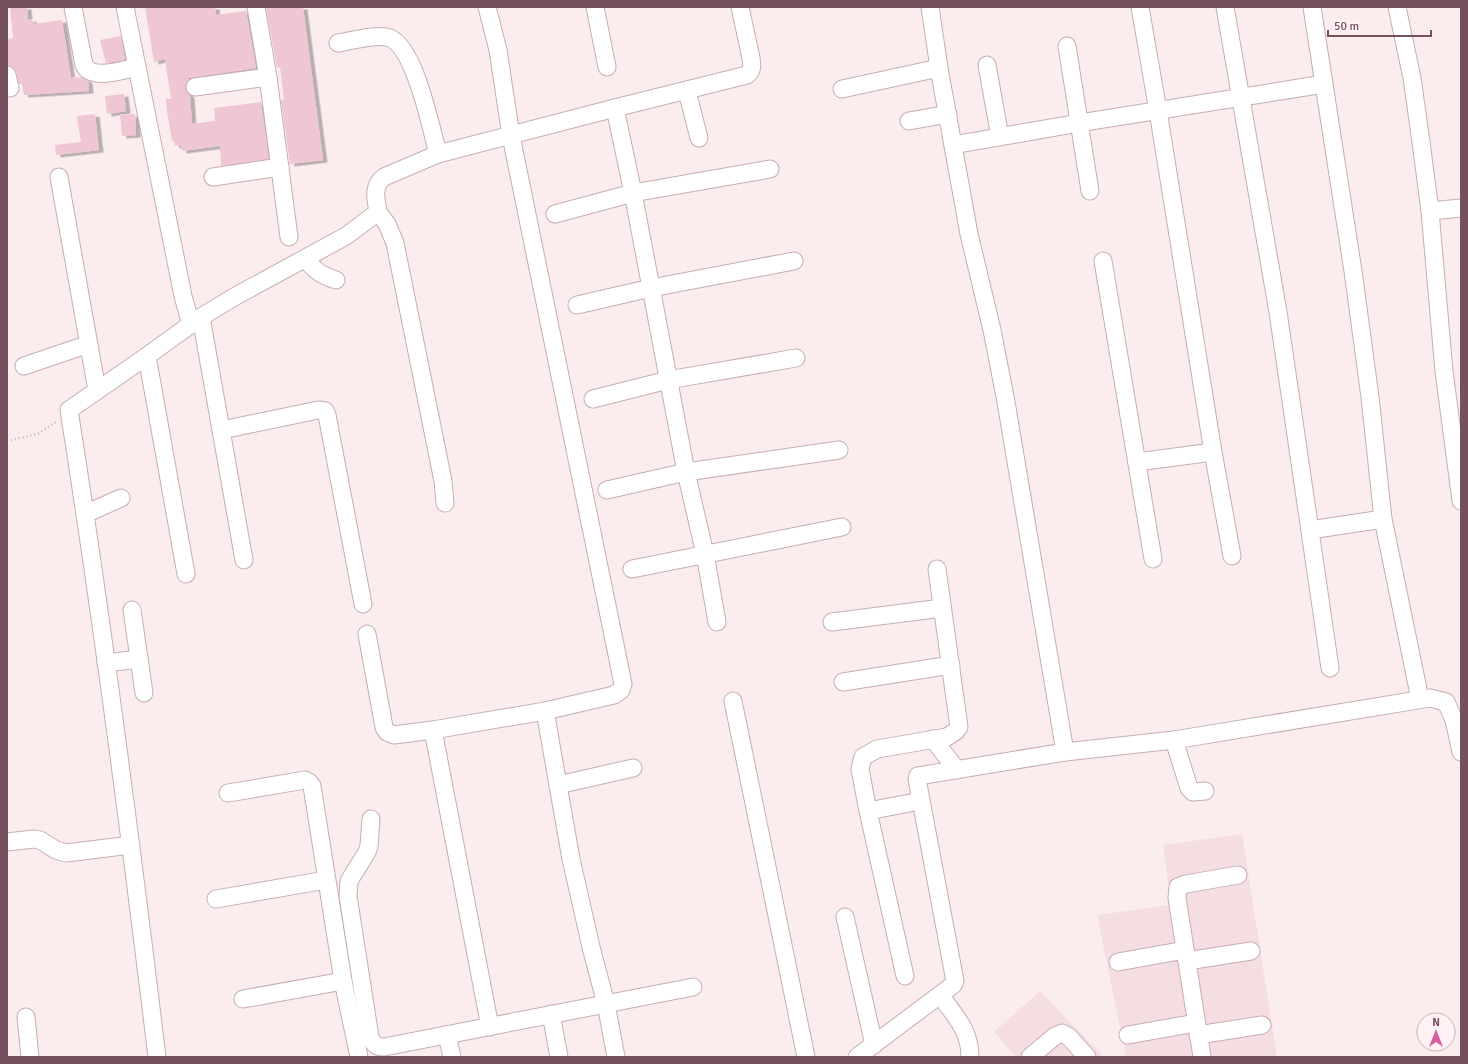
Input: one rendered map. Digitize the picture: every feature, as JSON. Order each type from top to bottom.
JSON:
[{"type":"street","points":[[73,7],[84,65],[89,72],[97,74],[137,67]]},
{"type":"street","points":[[125,7],[183,296],[196,321],[222,430],[244,560]]},
{"type":"street","points":[[256,7],[268,77],[289,237]]},
{"type":"street","points":[[367,634],[384,727],[387,732],[394,735],[545,711],[614,695],[621,690],[623,684],[511,136],[498,50],[487,7]]},
{"type":"street","points":[[595,7],[607,67]]},
{"type":"street","points":[[445,503],[443,481],[395,243],[387,224],[378,212],[376,192],[380,180],[438,154],[615,108],[748,76],[751,72],[752,58],[740,7]]},
{"type":"street","points":[[930,7],[939,68],[969,234],[992,330],[1006,402],[1065,752]]},
{"type":"street","points":[[1140,7],[1213,452],[1232,556]]},
{"type":"street","points":[[1225,7],[1278,312],[1330,668]]},
{"type":"street","points":[[1312,7],[1370,397],[1383,519],[1420,699]]},
{"type":"street","points":[[1397,7],[1412,78],[1430,211],[1444,370],[1461,501]]},
{"type":"street","points":[[338,43],[378,37],[389,38],[397,42],[406,55],[415,74],[438,154]]},
{"type":"street","points":[[1067,46],[1090,191]]},
{"type":"street","points":[[987,65],[1000,136]]},
{"type":"street","points":[[842,89],[939,68]]},
{"type":"street","points":[[7,75],[10,88],[7,88]]},
{"type":"street","points":[[195,87],[268,77]]},
{"type":"street","points":[[953,145],[1079,123],[1324,84]]},
{"type":"street","points":[[687,91],[699,138]]},
{"type":"street","points":[[615,108],[633,193],[686,472],[717,622]]},
{"type":"street","points":[[908,121],[948,114]]},
{"type":"street","points":[[213,177],[280,167]]},
{"type":"street","points":[[555,214],[633,193],[770,169]]},
{"type":"street","points":[[59,177],[92,393]]},
{"type":"street","points":[[1430,211],[1461,208]]},
{"type":"street","points":[[157,1057],[132,845],[85,514],[68,410],[196,321],[304,258],[346,236],[378,212]]},
{"type":"street","points":[[62,246],[80,347],[92,393]]},
{"type":"street","points":[[304,258],[316,272],[322,276],[336,280]]},
{"type":"street","points":[[1103,261],[1153,559]]},
{"type":"street","points":[[578,305],[651,288],[794,262]]},
{"type":"street","points":[[24,366],[80,347]]},
{"type":"street","points":[[147,356],[186,574]]},
{"type":"street","points":[[593,399],[668,380],[796,358]]},
{"type":"street","points":[[222,430],[318,410],[325,412],[328,415],[364,604]]},
{"type":"street","points":[[607,490],[686,472],[839,450]]},
{"type":"street","points":[[1137,462],[1213,452]]},
{"type":"street","points":[[85,514],[121,498]]},
{"type":"street","points":[[1310,530],[1383,519]]},
{"type":"street","points":[[632,569],[842,527]]},
{"type":"street","points":[[905,976],[860,769],[863,757],[877,749],[947,737],[956,731],[959,726],[937,569]]},
{"type":"street","points":[[832,622],[942,608]]},
{"type":"street","points":[[132,610],[144,693]]},
{"type":"street","points":[[106,664],[139,659]]},
{"type":"street","points":[[843,682],[951,665]]},
{"type":"street","points":[[857,1057],[953,985],[955,981],[917,779],[920,776],[1065,752],[1174,740],[1430,698],[1446,702],[1454,720],[1461,752]]},
{"type":"street","points":[[733,701],[806,1057]]},
{"type":"street","points":[[545,711],[578,888],[591,947],[606,1004],[616,1057]]},
{"type":"street","points":[[433,730],[490,1027]]},
{"type":"street","points":[[933,739],[957,770]]},
{"type":"street","points":[[1174,740],[1189,788],[1194,792],[1205,791]]},
{"type":"street","points":[[558,785],[633,768]]},
{"type":"street","points":[[228,793],[305,780],[312,786],[343,982],[359,1057]]},
{"type":"street","points":[[868,811],[910,803]]},
{"type":"street","points":[[371,819],[368,852],[349,881],[348,896],[370,1037],[372,1042],[376,1045],[384,1047],[693,987]]},
{"type":"street","points":[[7,842],[34,839],[40,840],[56,850],[66,853],[132,845]]},
{"type":"street","points":[[1202,1057],[1177,898],[1178,887],[1186,884],[1238,875]]},
{"type":"street","points":[[216,899],[326,880]]},
{"type":"street","points":[[845,917],[874,1044]]},
{"type":"street","points":[[1118,962],[1251,951]]},
{"type":"street","points":[[243,999],[343,982]]},
{"type":"street","points":[[940,995],[964,1029],[968,1041],[970,1057]]},
{"type":"street","points":[[551,1014],[559,1057]]},
{"type":"street","points":[[26,1017],[30,1057]]},
{"type":"street","points":[[1128,1035],[1262,1025]]},
{"type":"street","points":[[1030,1057],[1055,1036],[1062,1033],[1069,1037],[1087,1057]]},
{"type":"street","points":[[447,1034],[452,1057]]},
{"type":"path","points":[[7,441],[38,434],[61,418],[68,410]]},
{"type":"shaded area","points":[[1242,834],[1277,1057],[1126,1057],[1097,915],[1171,905],[1163,845]]},
{"type":"shaded area","points":[[1040,991],[1104,1057],[1016,1057],[994,1032]]},
{"type":"building","points":[[10,7],[27,7],[28,20],[32,19],[33,24],[62,20],[71,78],[82,77],[88,81],[89,91],[24,95],[22,84],[19,84],[15,68],[7,65],[7,39],[13,38]]},
{"type":"building","points":[[145,7],[215,7],[216,15],[246,11],[256,68],[189,78],[185,89],[190,96],[192,124],[215,121],[214,108],[261,102],[269,159],[221,166],[220,146],[182,151],[181,145],[175,146],[174,141],[172,141],[167,111],[166,99],[171,99],[165,59],[154,62]]},
{"type":"building","points":[[303,7],[323,160],[290,164],[281,100],[284,100],[280,67],[277,68],[266,8]]},
{"type":"building","points":[[121,36],[125,60],[106,63],[100,40]]},
{"type":"building","points":[[124,94],[126,111],[107,114],[105,96]]},
{"type":"building","points":[[95,114],[99,150],[56,155],[55,145],[81,142],[77,116]]},
{"type":"building","points":[[135,114],[136,135],[122,136],[120,115]]}]
